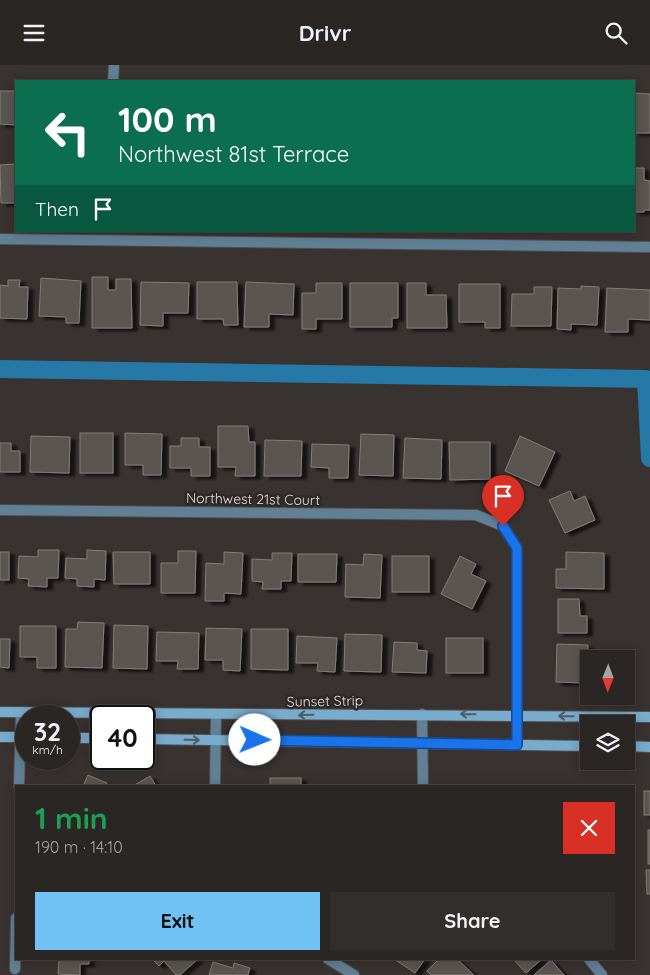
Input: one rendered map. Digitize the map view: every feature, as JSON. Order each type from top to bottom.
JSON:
[{"type":"street","points":[[114,65],[114,80]]},
{"type":"street","points":[[0,239],[109,236],[650,247]]},
{"type":"street","name":"Northwest 21st Court","points":[[0,510],[476,515],[503,526],[517,548],[517,715]]},
{"type":"street","name":"Sunset Strip","points":[[0,711],[15,712]]},
{"type":"street","name":"Sunset Strip","points":[[80,713],[216,715],[422,713],[650,717]]},
{"type":"street","points":[[422,713],[422,785]]},
{"type":"street","points":[[215,785],[216,715]]},
{"type":"street","points":[[517,715],[517,745]]},
{"type":"street","points":[[0,737],[15,737]]},
{"type":"street","points":[[155,739],[580,746]]},
{"type":"street","points":[[635,746],[650,747]]},
{"type":"street","points":[[19,785],[20,770]]},
{"type":"street","points":[[15,960],[15,969]]},
{"type":"street","points":[[330,960],[354,975]]},
{"type":"street","points":[[590,960],[602,975]]},
{"type":"building","points":[[0,91],[15,91],[15,125],[0,124]]},
{"type":"building","points":[[635,93],[650,94],[650,133],[635,133]]},
{"type":"building","points":[[15,164],[15,203],[1,203],[0,165]]},
{"type":"building","points":[[635,168],[644,168],[644,180],[650,181],[650,210],[644,210],[644,212],[635,212]]},
{"type":"building","points":[[92,277],[108,277],[108,290],[116,290],[116,279],[131,279],[132,328],[92,328]]},
{"type":"building","points":[[41,278],[81,281],[79,323],[66,323],[66,317],[39,316]]},
{"type":"building","points":[[8,280],[20,280],[19,287],[28,287],[27,319],[0,318],[0,285],[8,286]]},
{"type":"building","points":[[141,282],[189,283],[188,313],[163,313],[163,326],[140,325]]},
{"type":"building","points":[[197,282],[237,282],[238,325],[224,325],[223,319],[197,319]]},
{"type":"building","points":[[246,282],[294,284],[293,315],[269,314],[269,327],[244,327]]},
{"type":"building","points":[[316,283],[342,283],[342,319],[316,319],[316,329],[302,329],[302,293],[316,293]]},
{"type":"building","points":[[350,283],[398,283],[398,318],[392,318],[392,327],[350,327]]},
{"type":"building","points":[[407,283],[426,283],[426,295],[446,295],[447,328],[407,328]]},
{"type":"building","points":[[459,284],[500,284],[500,328],[485,328],[485,322],[459,322]]},
{"type":"building","points":[[581,286],[599,287],[597,325],[571,324],[571,330],[557,329],[558,288],[581,289]]},
{"type":"building","points":[[534,287],[552,287],[551,326],[511,326],[512,294],[534,294]]},
{"type":"building","points":[[607,288],[650,290],[650,320],[628,319],[628,332],[605,332]]},
{"type":"building","points":[[218,426],[248,426],[249,442],[255,442],[255,476],[235,476],[236,467],[218,467]]},
{"type":"building","points":[[80,433],[113,433],[113,473],[80,473]]},
{"type":"building","points":[[125,433],[162,434],[161,475],[143,475],[143,465],[125,465]]},
{"type":"building","points":[[361,434],[394,435],[393,476],[359,475]]},
{"type":"building","points":[[31,436],[70,437],[69,473],[30,472]]},
{"type":"building","points":[[520,436],[555,452],[539,486],[505,471]]},
{"type":"building","points":[[181,438],[199,438],[199,447],[210,447],[210,476],[191,476],[191,468],[170,468],[170,446],[181,446]]},
{"type":"building","points":[[405,438],[442,440],[441,479],[403,478]]},
{"type":"building","points":[[265,440],[302,441],[301,476],[264,476]]},
{"type":"building","points":[[449,442],[490,442],[490,479],[450,480]]},
{"type":"building","points":[[0,443],[11,443],[11,451],[20,451],[20,472],[0,472]]},
{"type":"building","points":[[312,444],[349,445],[348,478],[329,478],[329,468],[311,467]]},
{"type":"building","points":[[570,491],[574,501],[585,496],[595,520],[565,533],[549,500]]},
{"type":"building","points":[[38,550],[59,550],[58,578],[47,578],[47,587],[28,586],[29,579],[18,578],[19,556],[38,557]]},
{"type":"building","points":[[87,550],[106,551],[105,580],[94,579],[94,587],[77,586],[77,579],[65,578],[66,558],[87,559]]},
{"type":"building","points":[[178,551],[196,551],[195,593],[161,593],[161,563],[178,563]]},
{"type":"building","points":[[0,552],[9,552],[9,580],[0,580]]},
{"type":"building","points":[[113,552],[150,552],[150,584],[114,584]]},
{"type":"building","points":[[224,552],[243,553],[241,594],[224,593],[224,601],[205,601],[206,563],[224,564]]},
{"type":"building","points":[[566,552],[604,553],[604,589],[556,588],[556,569],[566,569]]},
{"type":"building","points":[[272,553],[292,553],[291,581],[281,581],[281,589],[262,589],[263,582],[252,581],[252,559],[272,560]]},
{"type":"building","points":[[298,554],[337,554],[336,582],[298,582]]},
{"type":"building","points":[[364,554],[382,555],[380,598],[345,597],[346,564],[363,565]]},
{"type":"building","points":[[392,556],[429,556],[429,592],[392,592]]},
{"type":"building","points":[[460,556],[476,564],[471,574],[486,581],[472,609],[441,594]]},
{"type":"building","points":[[558,599],[579,599],[580,616],[587,616],[587,633],[558,633]]},
{"type":"building","points":[[78,622],[104,623],[102,668],[65,667],[66,629],[77,629]]},
{"type":"building","points":[[114,625],[148,626],[147,669],[113,668]]},
{"type":"building","points":[[20,626],[56,626],[56,668],[37,668],[37,657],[20,657]]},
{"type":"building","points":[[206,628],[242,629],[240,671],[223,670],[223,660],[205,660]]},
{"type":"building","points":[[251,629],[288,629],[288,670],[251,669]]},
{"type":"building","points":[[157,632],[199,633],[198,669],[177,669],[178,661],[156,661]]},
{"type":"building","points":[[345,634],[382,635],[381,672],[344,671]]},
{"type":"building","points":[[297,636],[337,638],[335,672],[317,671],[318,663],[296,663]]},
{"type":"building","points":[[446,638],[483,638],[483,673],[446,673]]},
{"type":"building","points":[[0,639],[10,639],[9,668],[0,667]]},
{"type":"building","points":[[394,642],[417,643],[417,650],[427,651],[426,673],[392,672]]},
{"type":"building","points":[[557,644],[588,645],[588,650],[580,650],[580,683],[556,682]]},
{"type":"building","points":[[88,775],[107,783],[106,785],[83,785]]},
{"type":"building","points":[[150,776],[155,785],[135,785]]},
{"type":"building","points":[[270,778],[301,778],[301,785],[270,785]]},
{"type":"building","points":[[644,791],[650,791],[650,815],[644,815]]},
{"type":"building","points":[[648,830],[650,830],[650,864],[648,864]]},
{"type":"building","points":[[646,870],[650,870],[650,894],[647,894]]},
{"type":"building","points":[[59,960],[89,960],[89,964],[80,964],[80,975],[58,974]]},
{"type":"building","points":[[153,960],[197,960],[180,975],[176,975],[164,961],[159,966]]},
{"type":"building","points":[[396,960],[424,960],[415,973]]},
{"type":"building","points":[[438,960],[458,960],[474,975],[431,975],[427,971]]},
{"type":"building","points":[[514,960],[541,960],[526,973]]},
{"type":"building","points":[[551,960],[564,975],[534,975]]},
{"type":"building","points":[[213,962],[233,968],[234,963],[250,968],[248,975],[209,975]]},
{"type":"waterway","points":[[0,369],[646,379],[650,458]]},
{"type":"route","points":[[255,740],[517,745],[517,548],[503,526]]}]
